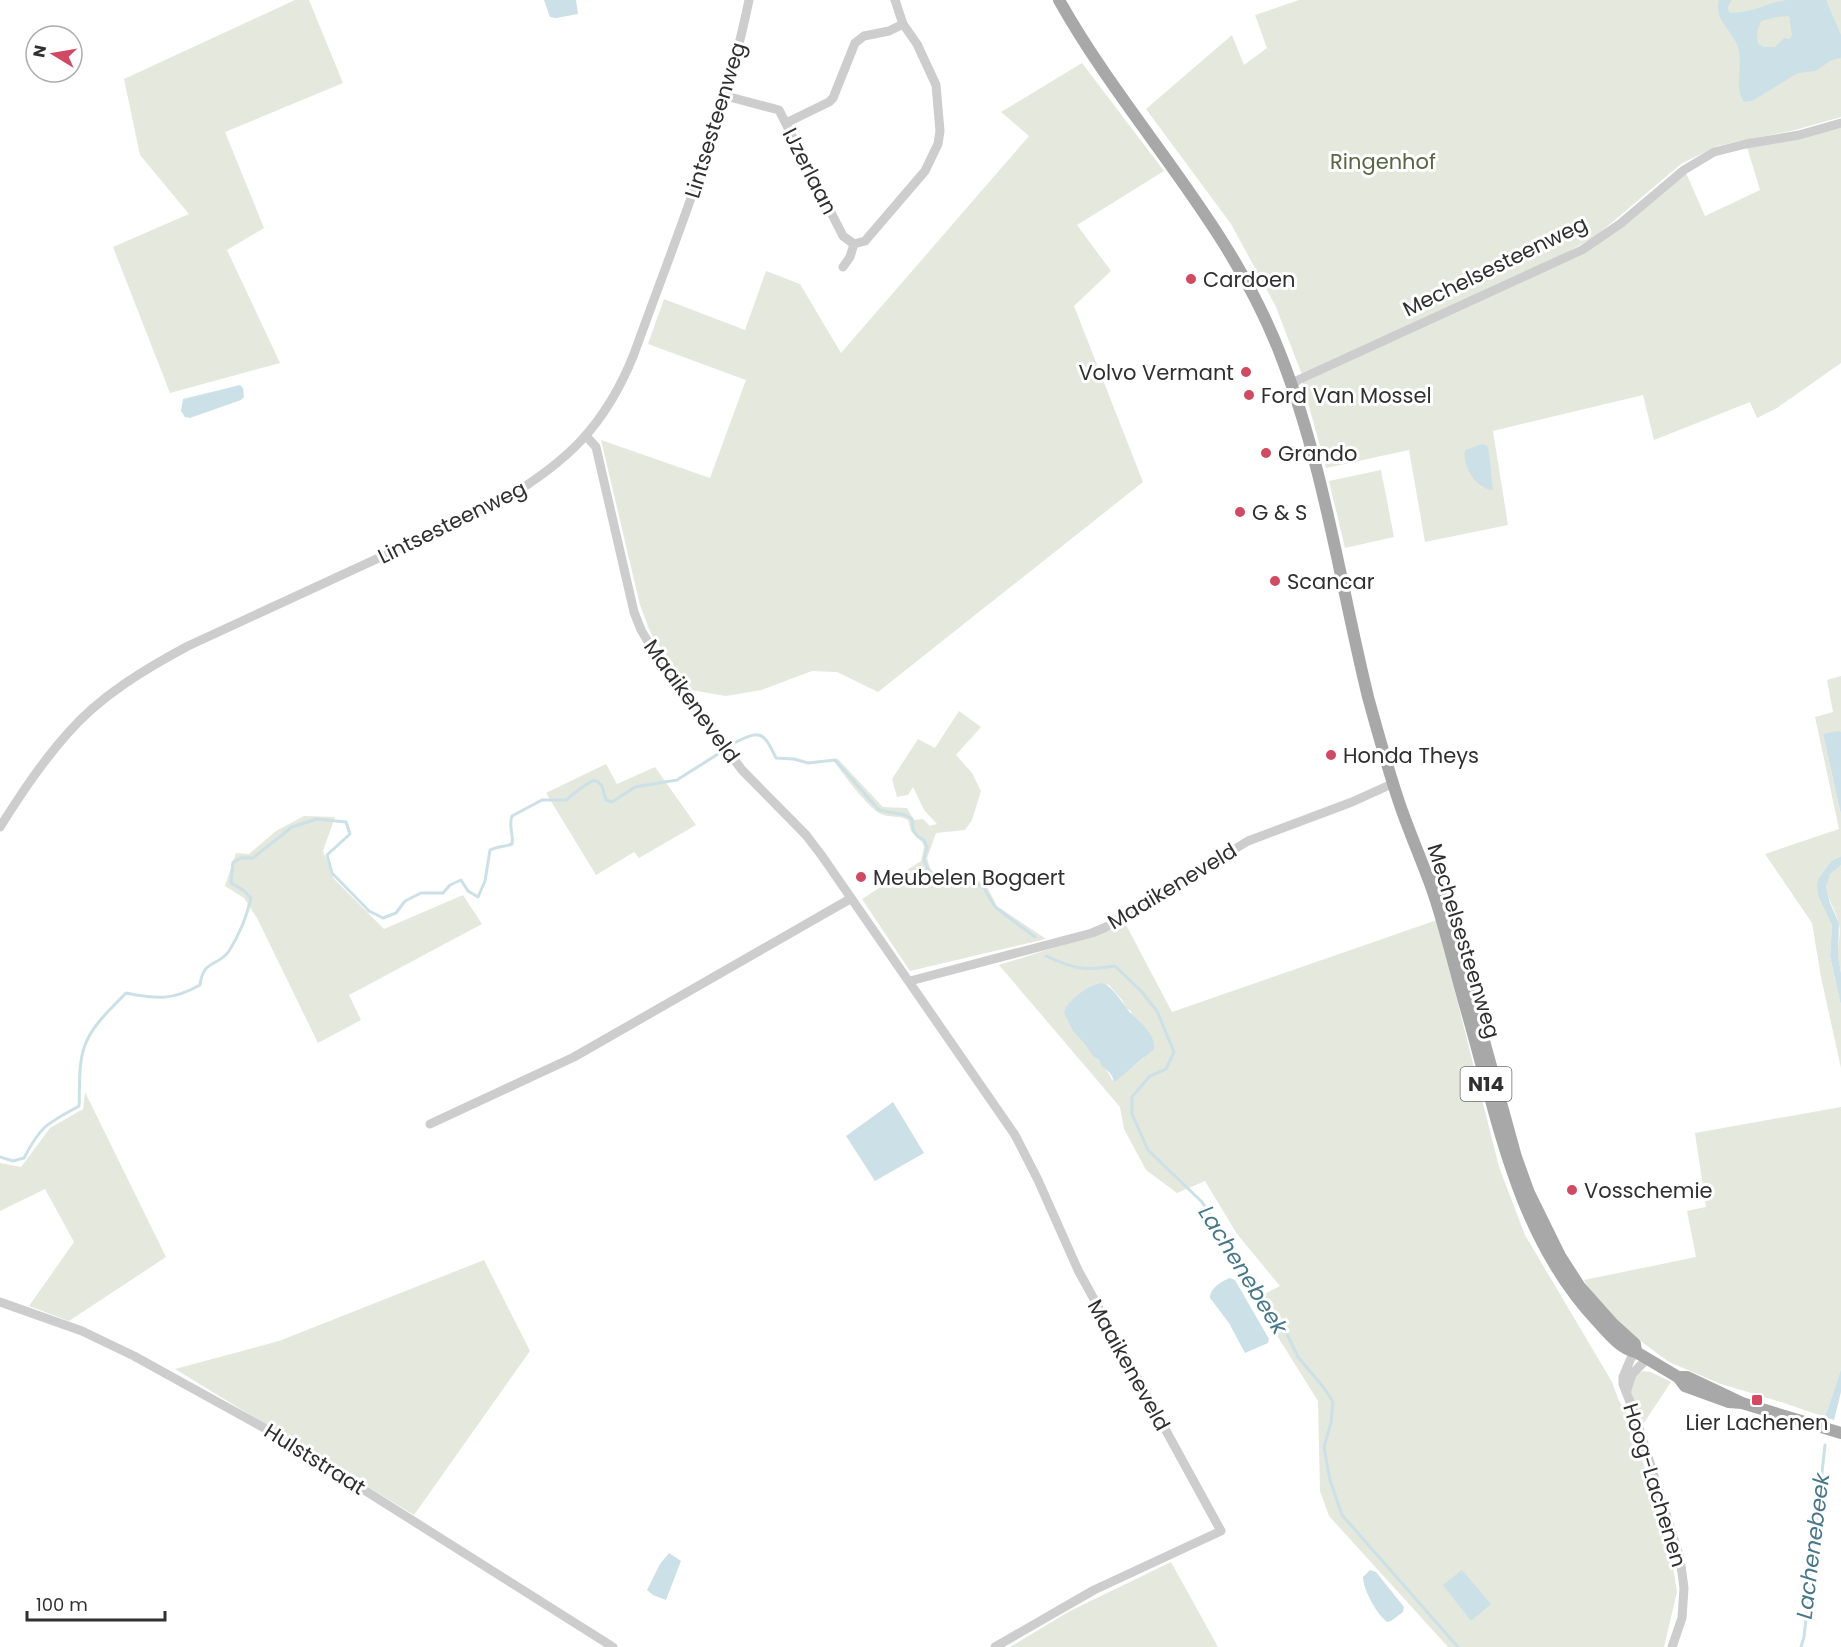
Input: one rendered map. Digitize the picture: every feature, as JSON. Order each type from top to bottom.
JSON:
[{"type":"main road","name":"Mechelsesteenweg","points":[[1059,0],[1096,62],[1198,201],[1228,249],[1254,297],[1281,356],[1307,428],[1368,696],[1394,783],[1405,802],[1443,896],[1516,1157],[1529,1193],[1560,1256],[1600,1311],[1635,1344],[1642,1356],[1677,1377],[1687,1377],[1742,1403],[1841,1433]]},
{"type":"street","name":"Lintsesteenweg","points":[[0,827],[42,763],[69,731],[93,709],[154,664],[188,646],[500,502],[557,465],[587,437],[623,382],[700,174],[726,96],[748,0]]},
{"type":"street","points":[[843,267],[850,257],[854,244],[865,241],[918,182],[931,162],[938,144],[940,118],[936,85],[917,44],[903,24],[895,0]]},
{"type":"street","points":[[786,123],[833,98],[852,50],[864,36],[889,31],[903,24]]},
{"type":"street","name":"IJzerlaan","points":[[726,96],[779,111],[843,236],[854,244]]},
{"type":"street","name":"Mechelsesteenweg","points":[[1291,386],[1298,380],[1582,250],[1620,224],[1684,170],[1714,152],[1799,135],[1841,123]]},
{"type":"street","name":"Maaikeneveld","points":[[587,437],[596,447],[634,612],[641,630],[655,653],[741,770],[806,835],[910,981],[1015,1136],[1038,1180],[1078,1270],[1221,1531],[1094,1590],[995,1647]]},
{"type":"street","name":"Maaikeneveld","points":[[910,981],[1092,933],[1106,927],[1248,841],[1352,802],[1394,783]]},
{"type":"street","points":[[430,1124],[574,1057],[850,899]]},
{"type":"street","name":"Hulststraat","points":[[0,1302],[69,1325],[103,1341],[277,1435],[613,1647]]},
{"type":"street","name":"Hoog-Lachenen","points":[[1642,1356],[1631,1358],[1623,1377],[1680,1557],[1684,1603],[1682,1618],[1672,1647]]},
{"type":"green space","points":[[295,0],[309,0],[343,83],[225,132],[264,228],[227,250],[280,363],[170,393],[113,247],[189,214],[140,155],[124,79]]},
{"type":"green space","name":"Ringenhof","points":[[1299,0],[1841,0],[1841,117],[1795,130],[1717,146],[1681,164],[1596,236],[1555,259],[1302,375],[1276,307],[1231,224],[1146,109],[1232,35],[1244,65],[1267,48],[1255,15]]},
{"type":"green space","points":[[1082,63],[1164,171],[1077,225],[1111,271],[1074,306],[1143,482],[878,692],[837,672],[812,671],[761,690],[726,696],[691,690],[651,634],[640,605],[601,440],[710,478],[746,380],[648,344],[664,299],[745,330],[766,271],[800,284],[841,353],[1029,136],[1001,112]]},
{"type":"green space","points":[[1841,126],[1841,363],[1777,408],[1757,418],[1750,402],[1654,440],[1643,395],[1493,431],[1508,525],[1425,542],[1409,450],[1326,468],[1302,381],[1584,254],[1686,173],[1705,216],[1760,190],[1747,147]]},
{"type":"green space","points":[[1381,470],[1394,537],[1345,548],[1329,481]]},
{"type":"green space","points":[[1841,676],[1841,732],[1823,734],[1841,815],[1841,856],[1831,861],[1819,878],[1832,925],[1830,956],[1841,1006],[1841,1068],[1812,923],[1765,854],[1839,829],[1815,717],[1833,712],[1827,680]]},
{"type":"green space","points":[[959,711],[981,727],[956,755],[972,773],[981,791],[972,820],[965,830],[936,833],[927,858],[930,868],[938,877],[947,881],[971,877],[986,885],[997,906],[1046,939],[910,971],[862,899],[921,861],[924,847],[911,831],[908,820],[876,811],[856,790],[834,761],[837,758],[883,807],[907,808],[914,820],[923,819],[930,826],[937,824],[924,810],[913,787],[908,795],[897,797],[892,779],[918,739],[935,748]]},
{"type":"green space","points":[[606,764],[617,784],[655,767],[696,825],[639,858],[634,852],[596,875],[546,793]]},
{"type":"green space","points":[[304,816],[335,817],[323,851],[334,879],[384,929],[463,895],[482,924],[349,995],[361,1020],[318,1043],[257,918],[244,898],[225,886],[236,853],[249,854],[276,831]]},
{"type":"green space","points":[[1841,865],[1841,973],[1838,956],[1839,924],[1826,886],[1827,878]]},
{"type":"green space","points":[[1437,920],[1499,1167],[1525,1235],[1612,1382],[1619,1401],[1629,1416],[1671,1554],[1677,1592],[1664,1647],[1448,1647],[1329,1516],[1320,1491],[1318,1401],[1254,1299],[1280,1286],[1237,1234],[1205,1181],[1177,1193],[1146,1170],[1124,1129],[1120,1107],[999,965],[1126,925],[1172,1012]],"holes":[[[1108,984],[1126,1008],[1131,1011],[1144,1058],[1112,1080],[1083,1042]]]},
{"type":"green space","points":[[85,1092],[166,1257],[69,1321],[29,1306],[74,1242],[45,1189],[0,1211],[0,1163],[21,1167],[50,1128],[83,1109]]},
{"type":"green space","points":[[1841,1107],[1841,1369],[1825,1417],[1721,1384],[1669,1362],[1627,1331],[1589,1290],[1584,1280],[1696,1257],[1687,1211],[1706,1207],[1695,1133]]},
{"type":"green space","points":[[484,1260],[530,1351],[414,1515],[175,1369],[279,1341]]},
{"type":"green space","points":[[1643,1371],[1651,1372],[1671,1382],[1644,1423],[1638,1414],[1630,1390],[1636,1375]]},
{"type":"green space","points":[[1171,1562],[1218,1647],[1010,1647],[1068,1612]]},
{"type":"shaded area","points":[[544,0],[576,0],[578,14],[550,17]]},
{"type":"shaded area","points":[[1719,0],[1732,0],[1728,9],[1730,13],[1738,13],[1787,0],[1826,0],[1841,35],[1841,58],[1830,61],[1816,71],[1798,73],[1752,101],[1744,102],[1739,89],[1740,54],[1736,41],[1721,19]],"holes":[[[1789,16],[1792,35],[1790,39],[1784,38],[1775,47],[1764,47],[1758,44],[1757,32],[1761,21]]]},
{"type":"shaded area","points":[[240,385],[243,388],[244,397],[241,400],[190,418],[185,417],[181,411],[183,399]]},
{"type":"shaded area","points":[[1483,444],[1487,446],[1489,452],[1493,490],[1481,486],[1476,481],[1466,463],[1465,450]]},
{"type":"shaded area","points":[[1841,732],[1841,815],[1823,734]]},
{"type":"shaded area","points":[[1841,856],[1841,865],[1830,874],[1826,887],[1839,923],[1841,1006],[1830,956],[1832,925],[1818,895],[1817,885],[1831,861]]},
{"type":"shaded area","points":[[1101,983],[1114,992],[1148,1030],[1154,1042],[1154,1049],[1115,1082],[1110,1073],[1073,1031],[1064,1013],[1079,994]]},
{"type":"shaded area","points":[[893,1102],[924,1153],[875,1181],[846,1136]]},
{"type":"shaded area","points":[[1230,1278],[1235,1280],[1269,1339],[1268,1343],[1245,1353],[1229,1323],[1210,1298],[1214,1288]]},
{"type":"shaded area","points":[[1841,1369],[1841,1392],[1834,1420],[1825,1417]]},
{"type":"shaded area","points":[[669,1553],[681,1561],[666,1600],[647,1590],[660,1564]]},
{"type":"shaded area","points":[[1370,1570],[1376,1572],[1404,1607],[1403,1612],[1391,1621],[1387,1622],[1383,1618],[1368,1595],[1363,1577]]},
{"type":"shaded area","points":[[1462,1570],[1491,1604],[1471,1621],[1443,1585]]},
{"type":"waterway","name":"Lachenebeek","points":[[732,744],[749,736],[760,735],[768,742],[776,758],[808,763],[835,760],[879,810],[905,815],[912,819],[913,830],[924,840],[927,847],[924,860],[928,870],[937,879],[946,884],[970,880],[984,888],[995,907],[1035,937]]},
{"type":"waterway","name":"Lachenebeek","points":[[0,1157],[13,1161],[24,1158],[35,1138],[46,1126],[79,1106],[80,1067],[88,1037],[126,993],[146,997],[164,997],[181,994],[200,985],[204,971],[229,951],[242,925],[251,898],[231,883],[233,862],[241,858],[253,858],[292,827],[317,819],[346,822],[350,834],[327,855],[332,873],[369,911],[383,918],[396,913],[405,901],[421,893],[443,893],[450,885],[461,880],[468,891],[478,897],[485,881],[490,850],[512,844],[512,816],[542,800],[566,800],[592,781],[597,781],[602,786],[606,800],[612,802],[635,787],[677,780],[718,754]]},
{"type":"waterway","name":"Lachenebeek","points":[[1046,956],[1079,968],[1115,966],[1141,991],[1157,1011],[1174,1052],[1166,1069],[1150,1076],[1132,1097],[1132,1114],[1148,1150],[1202,1202],[1288,1336],[1298,1357],[1333,1402],[1331,1423],[1324,1447],[1330,1480],[1342,1515],[1458,1647]]},
{"type":"waterway","name":"Lachenebeek","points":[[1801,1647],[1825,1445]]},
{"type":"place","name":"Cardoen","points":[[1191,279]]},
{"type":"place","name":"Volvo Vermant","points":[[1246,372]]},
{"type":"place","name":"Ford Van Mossel","points":[[1249,395]]},
{"type":"place","name":"Grando","points":[[1266,453]]},
{"type":"place","name":"G & S","points":[[1240,512]]},
{"type":"place","name":"Scancar","points":[[1275,581]]},
{"type":"place","name":"Honda Theys","points":[[1331,755]]},
{"type":"place","name":"Meubelen Bogaert","points":[[861,877]]},
{"type":"place","name":"Vosschemie","points":[[1572,1190]]},
{"type":"place","name":"Lier Lachenen","points":[[1757,1400]]}]
